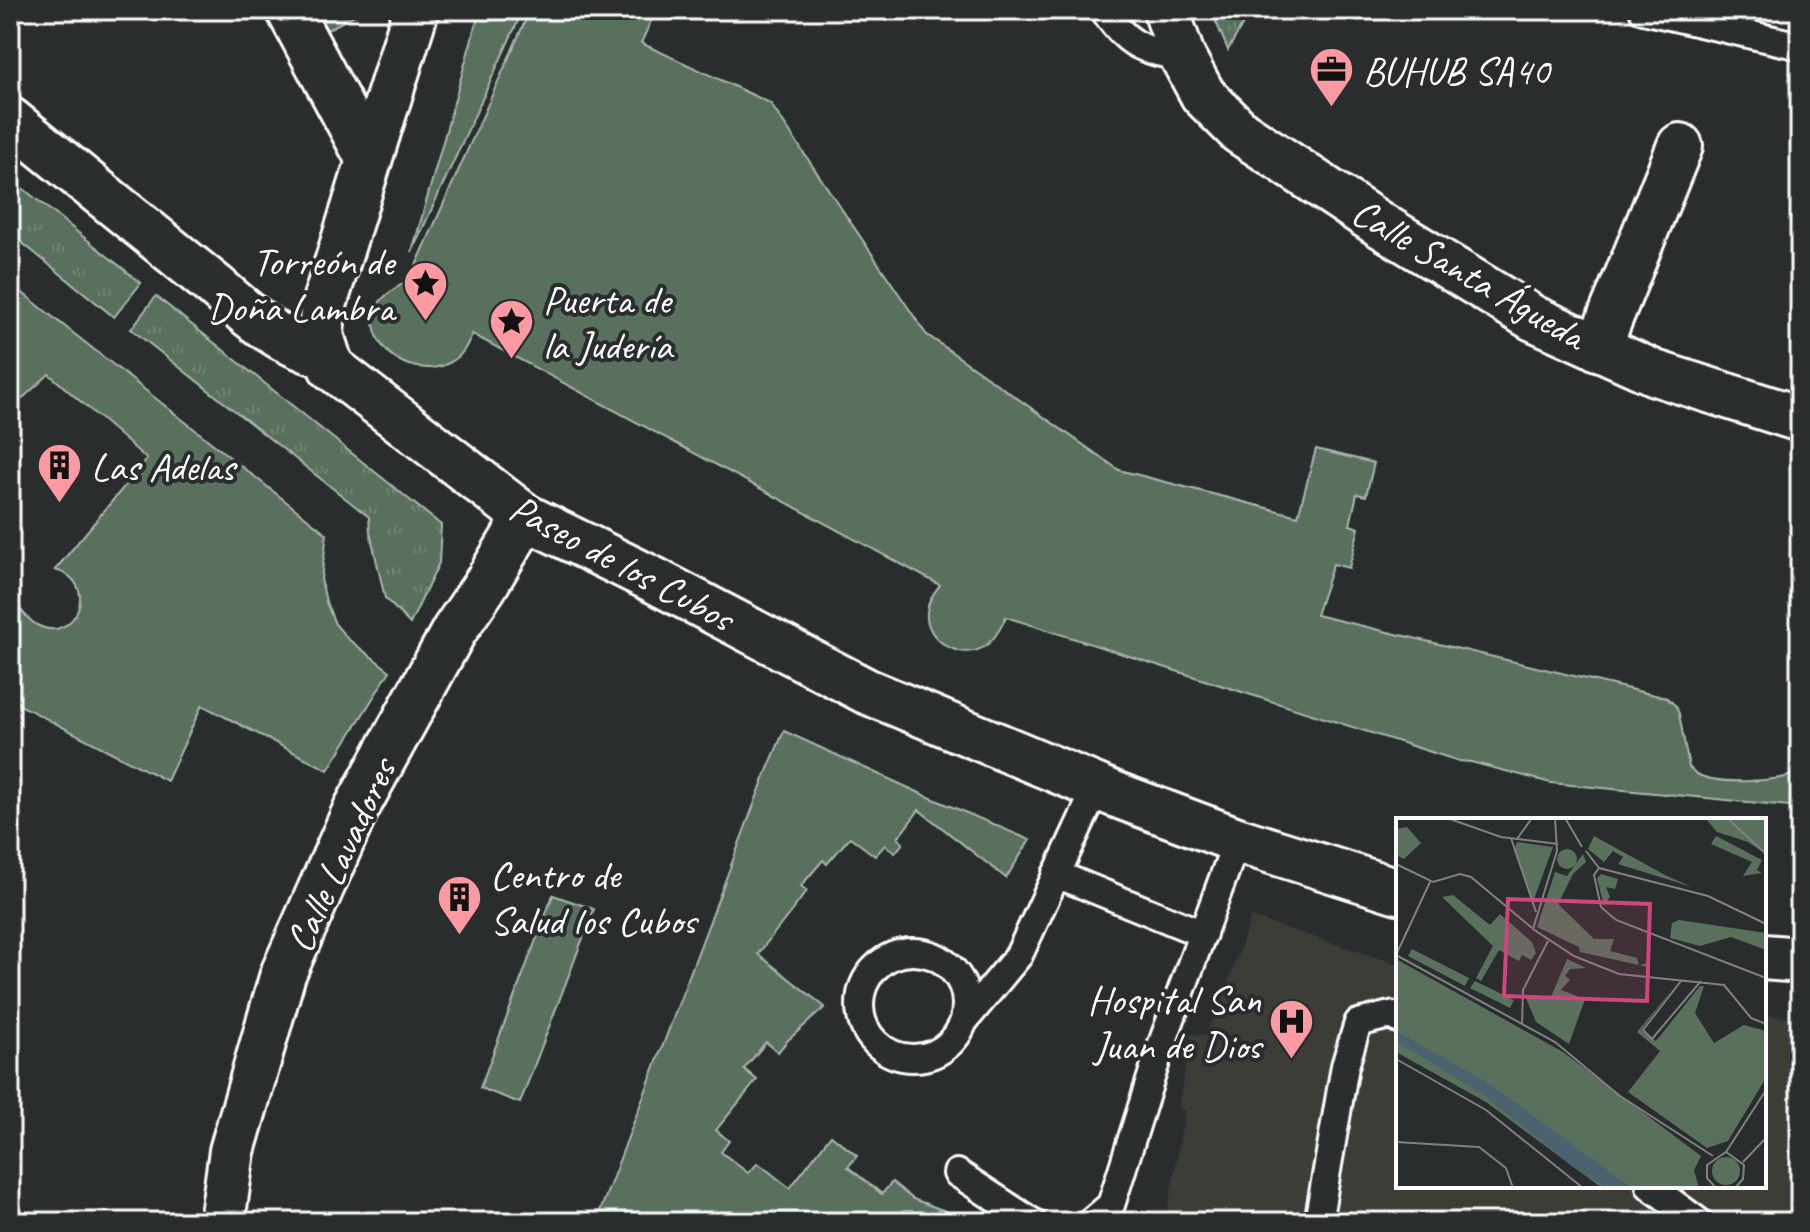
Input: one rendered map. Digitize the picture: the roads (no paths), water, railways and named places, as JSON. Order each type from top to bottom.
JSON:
[{"type":"street","points":[[289,10],[369,160]]},
{"type":"street","points":[[326,356],[321,335],[323,308],[416,10]]},
{"type":"street","name":"Calle Santa Águeda","points":[[1166,10],[1183,58],[1203,95],[1240,132],[1379,224],[1533,318],[1655,373],[1800,419]]},
{"type":"street","points":[[10,120],[245,313],[303,349],[326,356]]},
{"type":"street","points":[[1598,348],[1680,146]]},
{"type":"street","name":"Paseo de los Cubos","points":[[326,356],[331,367],[526,517],[866,691],[1097,787],[1237,840],[1396,890]]},
{"type":"street","name":"Calle Lavadores","points":[[222,1222],[232,1151],[283,974],[356,809],[454,631],[526,517]]},
{"type":"street","points":[[1766,957],[1800,960]]},
{"type":"lane","points":[[1104,10],[1116,28],[1141,48],[1183,58]]},
{"type":"lane","points":[[1643,10],[1800,46]]},
{"type":"lane","points":[[965,1020],[967,1003],[963,986],[942,960],[926,953],[892,956],[877,965],[866,979],[860,996],[860,1015],[866,1031],[877,1046],[910,1059],[945,1050],[957,1037],[965,1020],[1019,955],[1097,787]]},
{"type":"lane","points":[[1091,1222],[1111,1205],[1161,1046],[1237,840]]},
{"type":"lane","points":[[1056,874],[1203,934]]},
{"type":"lane","points":[[1319,1217],[1345,1066],[1358,1023],[1390,1015],[1396,1018]]},
{"type":"lane","points":[[957,1173],[1032,1222]]},
{"type":"lane","points":[[1653,1188],[1699,1222]]},
{"type":"place","name":"BUHUB SA40","points":[[1332,109]]},
{"type":"place","name":"Torreón de Doña Lambra","points":[[425,323]]},
{"type":"place","name":"Puerta de la Judería","points":[[512,361]]},
{"type":"place","name":"Las Adelas","points":[[60,505]]},
{"type":"place","name":"Centro de Salud los Cubos","points":[[459,936]]},
{"type":"place","name":"Hospital San Juan de Dios","points":[[1292,1061]]}]
